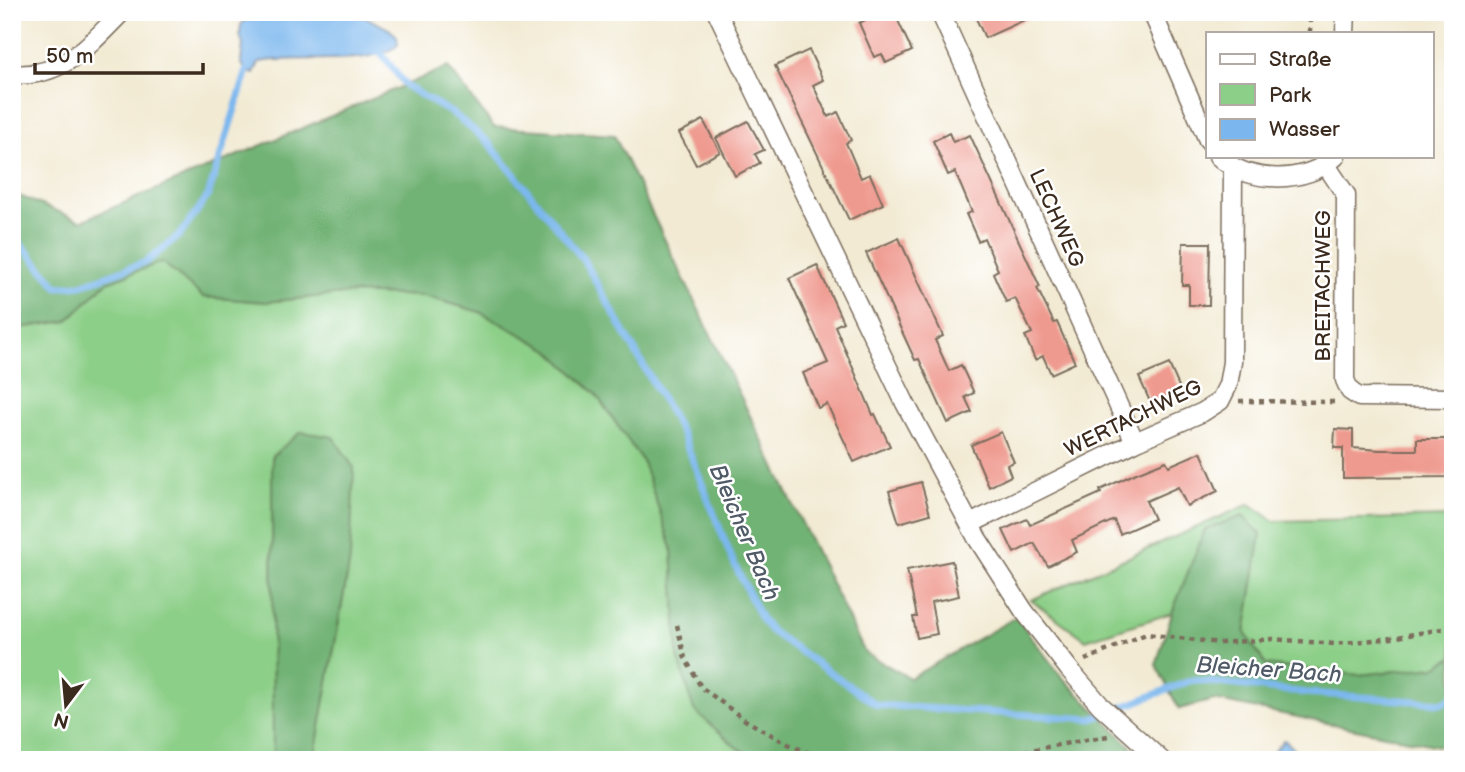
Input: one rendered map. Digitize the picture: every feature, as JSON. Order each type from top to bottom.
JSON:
[{"type":"street","points":[[12,74],[29,75],[62,66],[122,12]]},
{"type":"street","points":[[718,12],[905,403],[970,524],[1024,611],[1069,669],[1101,706],[1161,760]]},
{"type":"street","name":"LECHWEG","points":[[940,12],[1135,442]]},
{"type":"street","points":[[1152,12],[1206,135]]},
{"type":"street","points":[[1345,32],[1346,12]]},
{"type":"street","points":[[1220,158],[1233,169],[1262,175],[1291,176],[1305,175],[1331,160]]},
{"type":"street","name":"BREITACHWEG","points":[[1331,160],[1346,195],[1345,380],[1350,391]]},
{"type":"street","name":"WERTACHWEG","points":[[970,524],[1135,442],[1203,412],[1220,401],[1228,385],[1232,362],[1233,169]]},
{"type":"street","points":[[1350,391],[1359,397],[1453,398]]},
{"type":"path","points":[[1310,12],[1310,32]]},
{"type":"path","points":[[1220,401],[1334,403],[1350,391]]},
{"type":"path","points":[[677,625],[685,658],[701,687],[745,720],[788,744],[825,760]]},
{"type":"path","points":[[1069,669],[1098,653],[1146,634],[1220,642],[1273,639],[1335,644],[1392,638],[1453,627]]},
{"type":"path","points":[[975,760],[1124,726]]},
{"type":"green space","points":[[448,67],[494,127],[614,135],[865,653],[910,678],[1016,617],[1061,676],[1144,760],[761,760],[737,748],[694,710],[678,656],[672,548],[643,462],[595,393],[548,349],[480,312],[424,296],[352,293],[266,302],[203,297],[162,262],[107,282],[67,321],[12,329],[12,193],[81,221]]},
{"type":"green space","points":[[163,261],[203,297],[266,302],[352,293],[424,296],[480,312],[548,349],[595,393],[643,462],[672,548],[678,656],[737,748],[761,760],[314,760],[350,560],[272,456],[273,760],[12,760],[12,697],[15,686],[12,685],[12,329],[67,321],[107,282]]},
{"type":"green space","points":[[301,432],[333,437],[354,468],[350,559],[314,760],[273,760],[272,456]]},
{"type":"green space","points":[[1250,504],[1274,521],[1453,517],[1453,657],[1435,667],[1358,675],[1266,666],[1245,633],[1261,534],[1205,529],[1172,613],[1086,640],[1031,600]]},
{"type":"green space","points":[[1243,516],[1261,534],[1245,633],[1266,665],[1358,675],[1435,667],[1453,657],[1453,749],[1214,700],[1179,709],[1156,665],[1172,613],[1205,529]]},
{"type":"water","points":[[251,12],[356,12],[389,29],[397,36],[398,45],[370,56],[259,62],[254,74],[246,71],[241,62],[241,25]]},
{"type":"water","points":[[1284,740],[1307,760],[1266,760]]},
{"type":"building","points":[[883,12],[894,12],[912,51],[886,63],[882,54],[874,57],[859,23]]},
{"type":"building","points":[[973,12],[1042,12],[985,38]]},
{"type":"building","points":[[809,50],[823,80],[813,85],[828,117],[838,112],[851,140],[846,143],[861,178],[870,174],[883,204],[849,220],[775,66]]},
{"type":"building","points":[[703,120],[720,152],[696,165],[679,133]]},
{"type":"building","points":[[748,121],[764,150],[755,154],[760,163],[735,176],[716,138]]},
{"type":"building","points":[[949,133],[953,142],[970,135],[1040,287],[1037,288],[1054,323],[1057,322],[1075,363],[1051,374],[1043,356],[1035,360],[1025,336],[1032,333],[1015,298],[1006,302],[993,273],[998,270],[984,238],[978,241],[966,214],[972,212],[955,172],[948,175],[933,141]]},
{"type":"building","points":[[899,238],[943,336],[935,340],[949,371],[961,365],[974,393],[965,397],[972,412],[948,423],[919,359],[915,360],[866,253]]},
{"type":"building","points":[[1183,243],[1210,243],[1209,305],[1189,305],[1189,285],[1182,285]]},
{"type":"building","points":[[817,265],[843,322],[835,326],[873,415],[875,414],[890,446],[854,462],[827,404],[818,408],[803,373],[828,363],[789,278]]},
{"type":"building","points":[[1169,364],[1181,391],[1151,404],[1139,377]]},
{"type":"building","points":[[1335,429],[1353,430],[1353,448],[1417,450],[1417,439],[1449,439],[1449,477],[1343,478],[1343,448],[1334,448]]},
{"type":"building","points":[[1001,432],[1014,462],[1007,465],[1011,476],[989,487],[971,445]]},
{"type":"building","points":[[1201,452],[1218,491],[1187,506],[1178,487],[1146,501],[1154,519],[1120,534],[1114,520],[1072,540],[1077,552],[1048,566],[1034,543],[1014,553],[1003,530],[1027,519],[1030,525],[1101,493],[1100,490],[1134,474],[1166,461],[1169,466]]},
{"type":"building","points":[[921,482],[930,514],[899,523],[889,491]]},
{"type":"building","points":[[952,561],[959,596],[931,602],[937,634],[917,638],[913,617],[917,617],[907,570]]},
{"type":"waterway","name":"Bleicher Bach","points":[[375,52],[381,53],[406,86],[455,115],[488,142],[583,259],[682,434],[732,559],[761,619],[772,632],[877,705],[1092,719],[1192,680],[1307,693],[1441,703],[1453,698]]},
{"type":"waterway","name":"Bleicher Bach","points":[[12,240],[19,242],[58,287],[81,285],[146,262],[180,235],[208,196],[249,64]]}]
